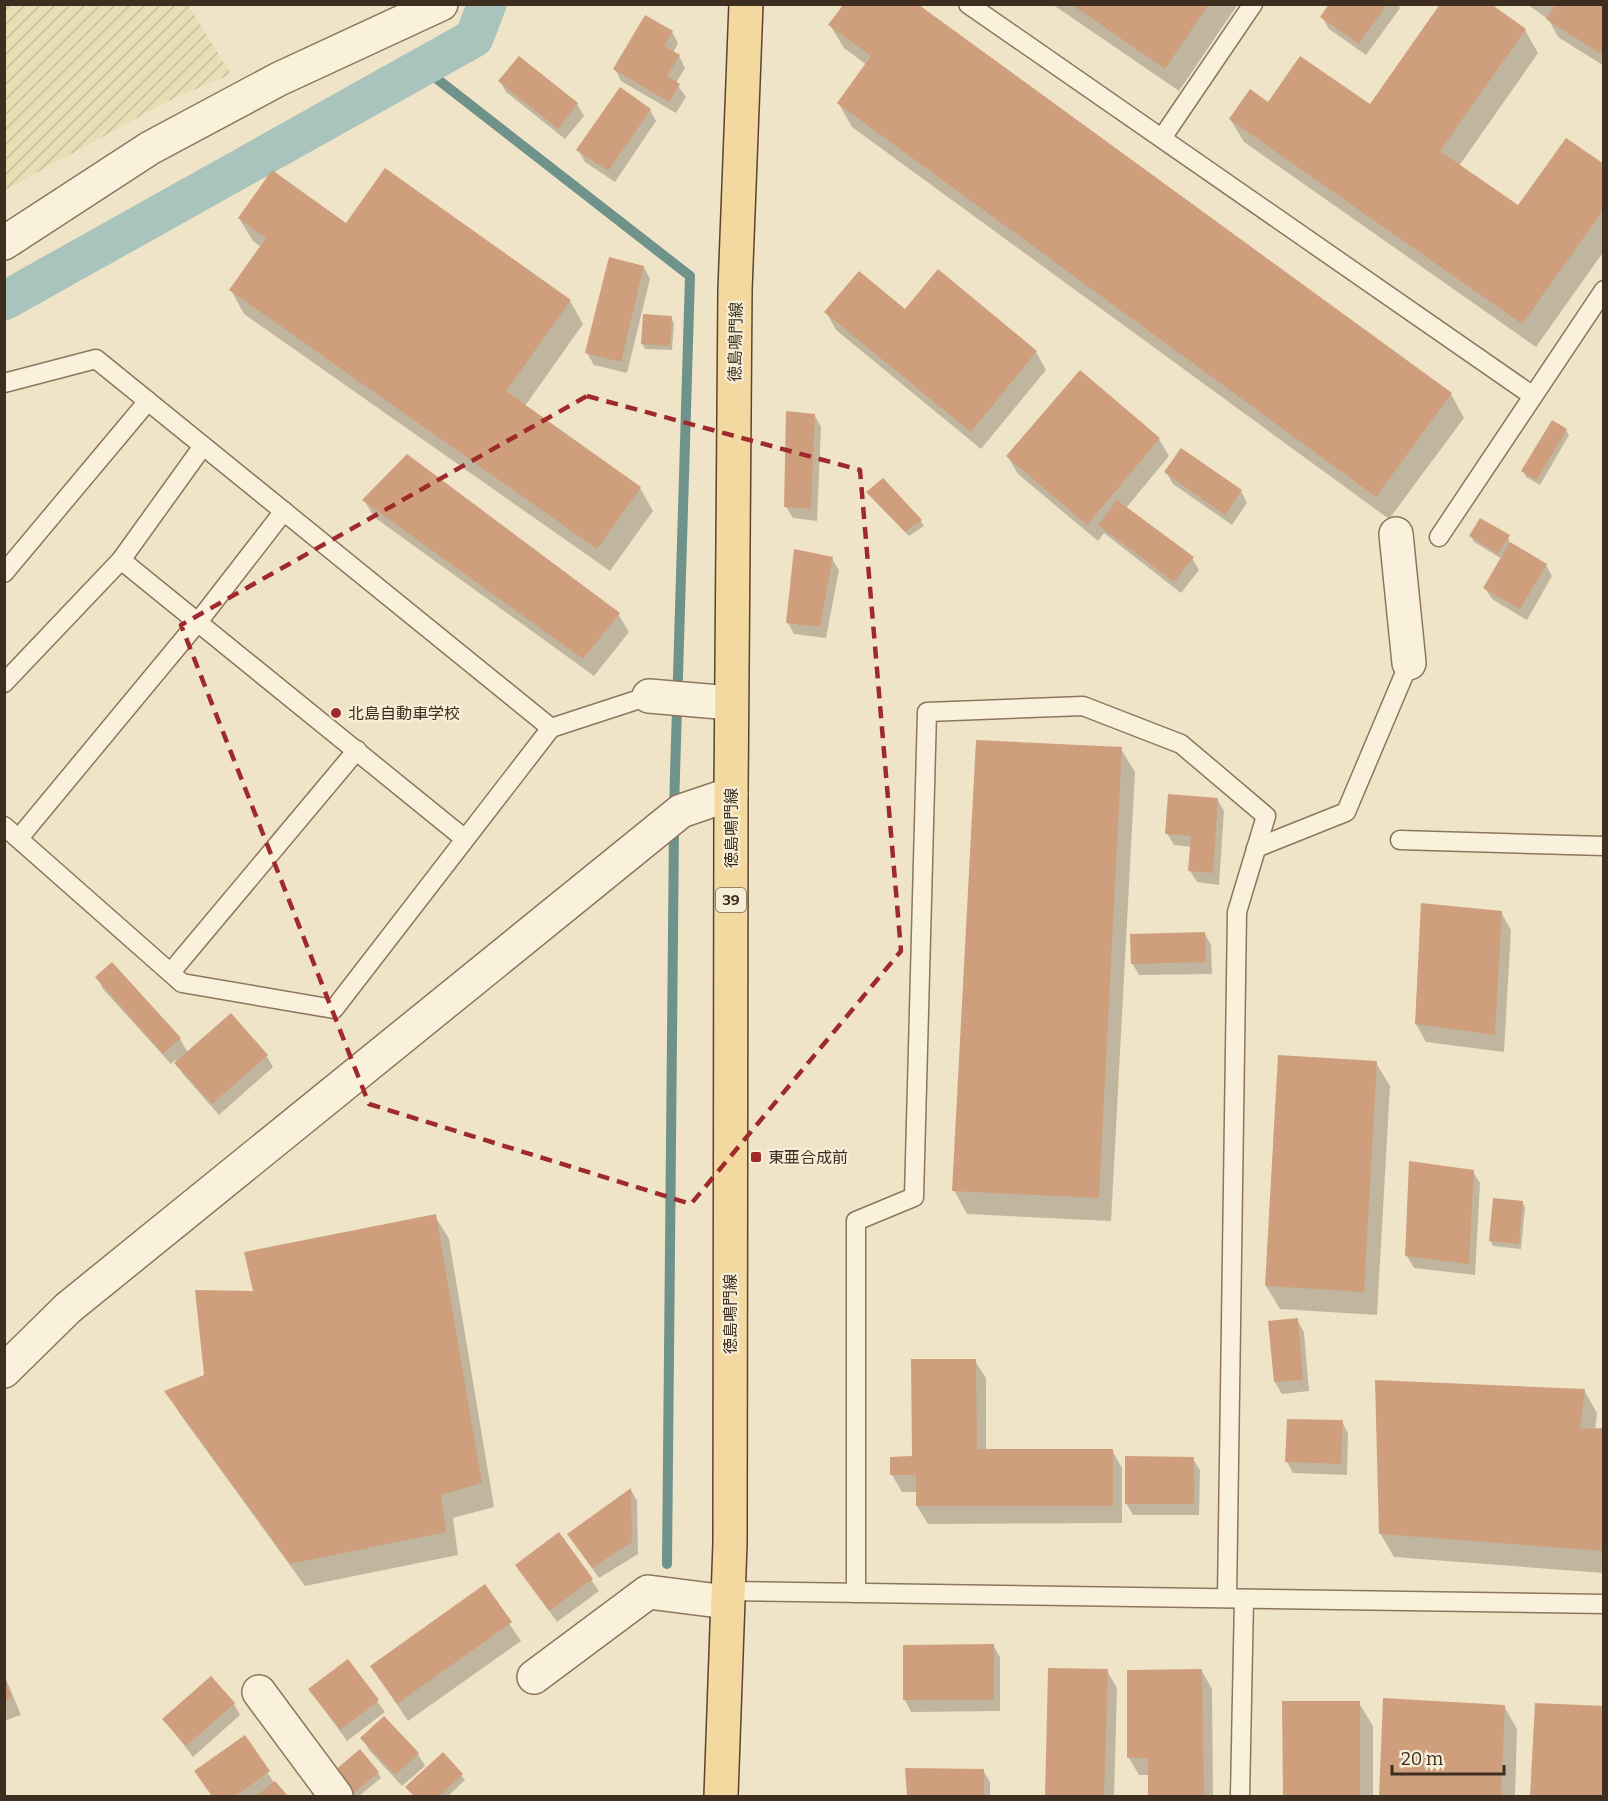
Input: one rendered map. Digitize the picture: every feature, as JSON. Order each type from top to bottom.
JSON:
[{"type":"main road","name":"徳島鳴門線","points":[[721,1797],[727,1596],[735,290],[746,4]]},
{"type":"street","points":[[4,243],[150,148],[279,79],[441,4]]},
{"type":"street","points":[[1396,534],[1409,663]]},
{"type":"street","points":[[648,696],[732,704]]},
{"type":"street","points":[[4,1371],[68,1308],[681,811],[731,794]]},
{"type":"street","points":[[534,1677],[648,1592],[727,1596]]},
{"type":"street","points":[[259,1692],[336,1797]]},
{"type":"lane","points":[[968,4],[1533,396]]},
{"type":"lane","points":[[1162,138],[1253,4]]},
{"type":"lane","points":[[1439,537],[1604,291]]},
{"type":"lane","points":[[4,383],[96,359],[551,728]]},
{"type":"lane","points":[[4,573],[148,400]]},
{"type":"lane","points":[[4,683],[122,560],[203,446]]},
{"type":"lane","points":[[19,838],[198,622],[284,511]]},
{"type":"lane","points":[[122,560],[465,839]]},
{"type":"lane","points":[[1256,848],[1346,812],[1409,663]]},
{"type":"lane","points":[[4,826],[182,983],[334,1009],[551,728],[648,696]]},
{"type":"lane","points":[[856,1593],[856,1221],[914,1197],[927,712],[1083,706],[1181,744],[1266,816],[1237,912],[1236,1598],[1240,1797]]},
{"type":"lane","points":[[171,972],[357,750]]},
{"type":"lane","points":[[1400,840],[1604,846]]},
{"type":"lane","points":[[727,1596],[856,1593],[1604,1604]]},
{"type":"highlighted area","points":[[587,396],[860,470],[901,951],[691,1204],[369,1104],[181,625]]},
{"type":"shaded area","points":[[5,4],[188,5],[231,74],[170,100],[5,190]]},
{"type":"building","points":[[1071,4],[1209,4],[1165,69]]},
{"type":"building","points":[[1329,4],[1387,4],[1359,44],[1320,17]]},
{"type":"building","points":[[1440,4],[1491,4],[1526,29],[1440,151],[1518,205],[1566,138],[1604,164],[1604,209],[1522,324],[1229,119],[1250,89],[1268,102],[1300,56],[1370,104]]},
{"type":"building","points":[[1556,4],[1604,4],[1604,56],[1546,19]]},
{"type":"building","points":[[843,5],[919,5],[1452,393],[1376,497],[837,103],[871,56],[828,25]]},
{"type":"building","points":[[645,15],[673,31],[664,46],[680,55],[667,76],[680,84],[669,102],[613,69]]},
{"type":"building","points":[[519,56],[578,103],[558,129],[498,81]]},
{"type":"building","points":[[620,87],[651,109],[608,171],[576,150]]},
{"type":"building","points":[[385,168],[571,300],[506,391],[641,487],[597,549],[229,290],[266,238],[238,218],[272,170],[346,223]]},
{"type":"building","points":[[609,257],[644,266],[621,362],[585,353]]},
{"type":"building","points":[[938,269],[1037,351],[971,432],[824,312],[859,271],[905,309]]},
{"type":"building","points":[[643,314],[672,316],[670,346],[641,344]]},
{"type":"building","points":[[1080,370],[1160,438],[1087,525],[1006,456]]},
{"type":"building","points":[[786,411],[815,414],[811,509],[784,507]]},
{"type":"building","points":[[1552,420],[1567,429],[1537,480],[1521,471]]},
{"type":"building","points":[[1181,448],[1242,490],[1225,515],[1164,472]]},
{"type":"building","points":[[407,454],[620,613],[583,659],[362,500]]},
{"type":"building","points":[[883,478],[922,520],[905,532],[866,492]]},
{"type":"building","points":[[1117,500],[1194,557],[1174,582],[1098,525]]},
{"type":"building","points":[[1480,518],[1510,535],[1498,554],[1469,536]]},
{"type":"building","points":[[1510,542],[1547,564],[1520,609],[1483,588]]},
{"type":"building","points":[[794,549],[833,557],[820,627],[786,623]]},
{"type":"building","points":[[976,740],[1122,747],[1099,1198],[952,1191]]},
{"type":"building","points":[[1168,794],[1218,798],[1213,873],[1188,871],[1191,836],[1165,834]]},
{"type":"building","points":[[1421,903],[1502,911],[1495,1035],[1415,1024]]},
{"type":"building","points":[[1205,932],[1206,962],[1131,964],[1130,934]]},
{"type":"building","points":[[112,962],[181,1038],[163,1054],[95,977]]},
{"type":"building","points":[[231,1013],[268,1055],[212,1104],[174,1063]]},
{"type":"building","points":[[1278,1055],[1377,1061],[1364,1292],[1265,1286]]},
{"type":"building","points":[[1409,1161],[1474,1170],[1469,1264],[1405,1256]]},
{"type":"building","points":[[1493,1198],[1523,1201],[1519,1244],[1489,1241]]},
{"type":"building","points":[[436,1214],[482,1483],[441,1495],[446,1532],[290,1564],[164,1391],[204,1375],[195,1290],[253,1291],[244,1252]]},
{"type":"building","points":[[1298,1318],[1303,1380],[1274,1382],[1268,1321]]},
{"type":"building","points":[[911,1359],[976,1359],[977,1449],[1113,1449],[1113,1506],[916,1506],[916,1475],[890,1475],[890,1457],[912,1456]]},
{"type":"building","points":[[1375,1380],[1585,1389],[1580,1429],[1604,1428],[1604,1551],[1379,1534]]},
{"type":"building","points":[[1287,1419],[1343,1420],[1341,1464],[1285,1462]]},
{"type":"building","points":[[1125,1456],[1194,1457],[1194,1504],[1125,1504]]},
{"type":"building","points":[[631,1488],[632,1542],[592,1568],[567,1534]]},
{"type":"building","points":[[559,1532],[593,1579],[549,1611],[515,1565]]},
{"type":"building","points":[[485,1584],[512,1622],[397,1704],[370,1666]]},
{"type":"building","points":[[994,1644],[994,1700],[903,1700],[903,1645]]},
{"type":"building","points":[[348,1659],[379,1700],[340,1730],[308,1689]]},
{"type":"building","points":[[1048,1668],[1108,1669],[1104,1796],[1045,1796]]},
{"type":"building","points":[[1202,1669],[1204,1796],[1148,1796],[1148,1758],[1127,1758],[1127,1670]]},
{"type":"building","points":[[211,1676],[235,1703],[186,1746],[162,1719]]},
{"type":"building","points":[[4,1677],[12,1698],[4,1700]]},
{"type":"building","points":[[1383,1698],[1505,1705],[1501,1796],[1379,1796]]},
{"type":"building","points":[[1282,1701],[1360,1701],[1360,1796],[1283,1796]]},
{"type":"building","points":[[1535,1703],[1604,1706],[1604,1796],[1530,1796]]},
{"type":"building","points":[[384,1716],[419,1753],[395,1775],[360,1738]]},
{"type":"building","points":[[245,1735],[270,1771],[235,1796],[212,1796],[194,1771]]},
{"type":"building","points":[[360,1749],[379,1772],[353,1794],[334,1771]]},
{"type":"building","points":[[443,1752],[463,1774],[439,1796],[414,1796],[405,1787]]},
{"type":"building","points":[[905,1768],[984,1769],[984,1796],[907,1796]]},
{"type":"building","points":[[275,1781],[288,1796],[256,1796]]},
{"type":"waterway","points":[[4,301],[474,38],[487,4]]},
{"type":"waterway","points":[[423,68],[690,276],[674,808]]},
{"type":"waterway","points":[[667,1564],[674,827]]},
{"type":"place","name":"北島自動車学校","points":[[336,713]]},
{"type":"place","name":"東亜合成前","points":[[756,1157]]}]
